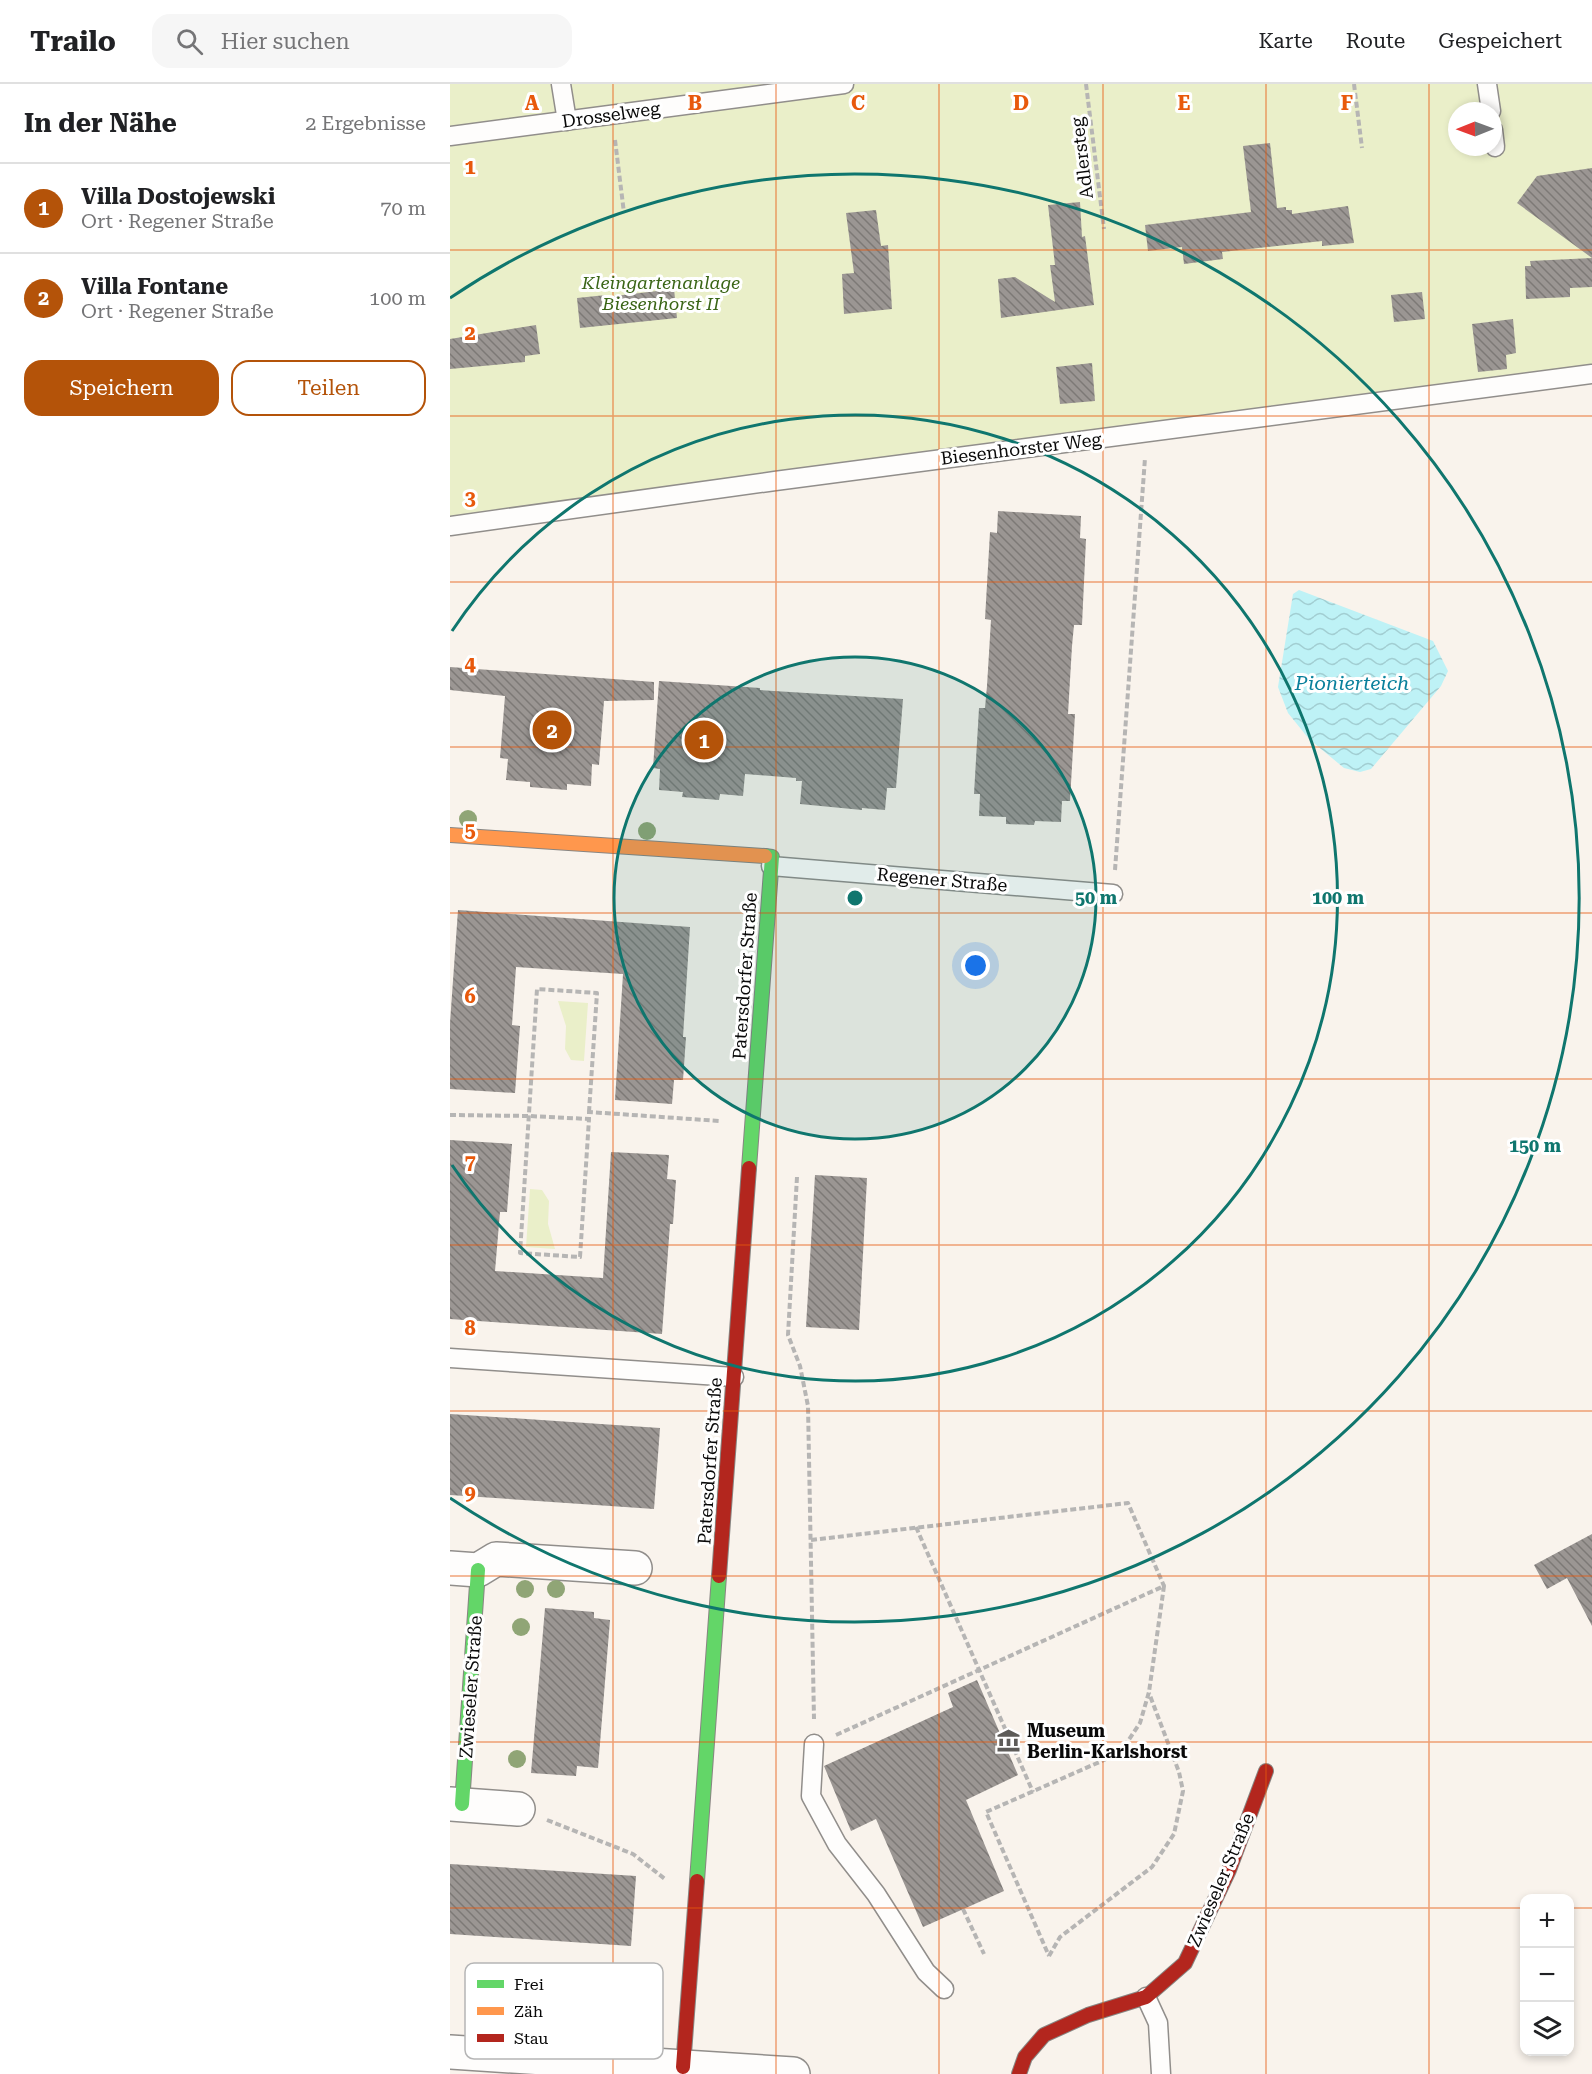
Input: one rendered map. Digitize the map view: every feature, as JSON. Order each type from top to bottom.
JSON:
[{"type":"street","name":"Regener Straße","points":[[450,835],[772,862]]},
{"type":"street","name":"Patersdorfer Straße","points":[[683,2067],[772,862]]},
{"type":"street","name":"Zwieseler Straße","points":[[518,1809],[456,1804],[464,1569],[495,1559],[635,1568]]},
{"type":"street","name":"Zwieseler Straße","points":[[1019,2074],[1025,2057],[1044,2035],[1088,2015],[1146,1997],[1185,1963],[1229,1870],[1266,1771]]},
{"type":"street","points":[[450,2052],[465,2054]]},
{"type":"street","points":[[496,2059],[542,2066],[683,2067],[793,2074]]},
{"type":"lane","points":[[561,84],[567,121]]},
{"type":"lane","name":"Drosselweg","points":[[450,136],[844,84]]},
{"type":"lane","points":[[1487,84],[1490,102]]},
{"type":"lane","name":"Biesenhorster Weg","points":[[450,526],[1592,374]]},
{"type":"lane","name":"Regener Straße","points":[[772,862],[1113,894]]},
{"type":"lane","points":[[450,1358],[734,1377]]},
{"type":"lane","points":[[814,1744],[811,1796],[837,1844],[876,1894],[926,1972],[944,1989]]},
{"type":"lane","points":[[1146,1997],[1158,2023],[1161,2074]]},
{"type":"path","name":"Adlersteg","points":[[1086,84],[1104,229]]},
{"type":"path","points":[[1354,84],[1362,148]]},
{"type":"path","points":[[612,115],[624,213]]},
{"type":"path","points":[[1113,894],[1147,433]]},
{"type":"path","points":[[537,989],[597,993],[589,1112],[580,1257],[520,1253],[537,989]]},
{"type":"path","points":[[589,1112],[720,1120]]},
{"type":"path","points":[[450,1114],[589,1119]]},
{"type":"path","points":[[797,1177],[788,1335],[800,1366],[808,1406],[814,1744],[1164,1586]]},
{"type":"path","points":[[811,1540],[1128,1503],[1164,1586],[1149,1692],[1140,1723],[1124,1747],[1104,1760],[986,1812],[1049,1956],[1060,1937],[1152,1867],[1174,1834],[1183,1791],[1179,1772],[1149,1692]]},
{"type":"path","points":[[916,1527],[1033,1792]]},
{"type":"path","points":[[518,1809],[633,1854],[666,1879]]},
{"type":"path","points":[[963,1910],[984,1954]]},
{"type":"green space","name":"Kleingartenanlage Biesenhorst II","points":[[450,84],[1592,84],[1592,382],[450,532]]},
{"type":"green space","points":[[558,1001],[588,1003],[584,1061],[571,1060],[565,1049],[566,1026]]},
{"type":"green space","points":[[530,1189],[542,1190],[549,1201],[548,1224],[555,1249],[526,1247]]},
{"type":"water","name":"Pionierteich","points":[[1299,590],[1433,641],[1448,671],[1441,686],[1371,769],[1360,772],[1344,768],[1309,739],[1288,713],[1278,687],[1293,594]]},
{"type":"building","points":[[1270,143],[1277,208],[1286,207],[1286,210],[1292,210],[1292,214],[1348,206],[1354,243],[1322,246],[1322,241],[1222,252],[1223,259],[1184,264],[1182,247],[1148,251],[1145,225],[1251,212],[1243,146]]},
{"type":"building","points":[[1592,168],[1592,258],[1517,203],[1537,176]]},
{"type":"building","points":[[1080,202],[1082,237],[1085,236],[1094,305],[1001,318],[998,279],[1015,277],[1055,302],[1050,265],[1055,265],[1048,205]]},
{"type":"building","points":[[876,210],[881,246],[888,245],[892,309],[844,314],[842,274],[854,273],[846,213]]},
{"type":"building","points":[[1592,258],[1592,287],[1570,288],[1570,297],[1526,299],[1525,266],[1531,266],[1530,261]]},
{"type":"building","points":[[674,289],[677,318],[580,328],[577,298]]},
{"type":"building","points":[[1422,292],[1425,319],[1394,322],[1391,295]]},
{"type":"building","points":[[1513,319],[1516,353],[1506,355],[1507,369],[1478,372],[1472,324]]},
{"type":"building","points":[[536,325],[540,354],[525,356],[525,362],[450,369],[450,339]]},
{"type":"building","points":[[1092,363],[1095,401],[1060,404],[1056,367]]},
{"type":"building","points":[[998,511],[1081,516],[1080,538],[1086,539],[1082,625],[1074,625],[1072,646],[1068,714],[1075,714],[1070,801],[1062,801],[1061,822],[1035,821],[1034,825],[1006,824],[1006,817],[979,816],[980,794],[974,794],[979,708],[985,708],[987,686],[991,620],[985,619],[990,532],[997,533]]},
{"type":"building","points":[[450,667],[654,682],[654,700],[604,701],[599,765],[592,764],[591,786],[567,784],[567,790],[530,787],[530,782],[506,780],[508,759],[500,758],[505,696],[450,690]]},
{"type":"building","points":[[659,681],[903,699],[896,788],[887,788],[885,810],[800,804],[802,781],[796,781],[796,778],[745,774],[743,796],[720,794],[719,800],[682,797],[683,792],[659,790],[660,769],[653,768]]},
{"type":"building","points":[[458,910],[690,927],[683,1037],[686,1037],[683,1080],[674,1080],[672,1104],[615,1100],[623,974],[516,967],[512,1025],[520,1026],[515,1093],[450,1089],[450,1023]]},
{"type":"building","points":[[450,1140],[512,1144],[507,1212],[500,1212],[495,1271],[603,1278],[611,1152],[669,1155],[667,1179],[676,1180],[673,1224],[670,1224],[662,1334],[450,1319]]},
{"type":"building","points":[[815,1175],[867,1178],[859,1330],[806,1327]]},
{"type":"building","points":[[450,1414],[660,1428],[654,1509],[450,1495]]},
{"type":"building","points":[[1592,1534],[1592,1626],[1567,1578],[1547,1589],[1534,1565]]},
{"type":"building","points":[[545,1608],[594,1612],[594,1618],[610,1620],[598,1768],[577,1766],[576,1776],[531,1773]]},
{"type":"building","points":[[977,1680],[1018,1775],[966,1800],[1004,1891],[923,1927],[876,1819],[851,1831],[824,1766],[953,1707],[948,1693]]},
{"type":"building","points":[[450,1864],[636,1876],[631,1946],[450,1934]]},
{"type":"traffic: fast","points":[[749,1168],[772,857],[765,856]]},
{"type":"traffic: fast","points":[[462,1804],[478,1570]]},
{"type":"traffic: fast","points":[[697,1881],[719,1576]]},
{"type":"traffic: slow","points":[[450,835],[765,856]]},
{"type":"traffic: jam","points":[[719,1576],[749,1168]]},
{"type":"traffic: jam","points":[[1019,2074],[1025,2057],[1044,2035],[1088,2015],[1146,1997],[1185,1963],[1229,1870],[1266,1771]]},
{"type":"traffic: jam","points":[[683,2067],[697,1881]]},
{"type":"place","name":"Villa Fontane","points":[[552,730]]},
{"type":"place","name":"Villa Dostojewski","points":[[704,740]]},
{"type":"place","name":"Museum Berlin-Karlshorst","points":[[1009,1741]]}]
